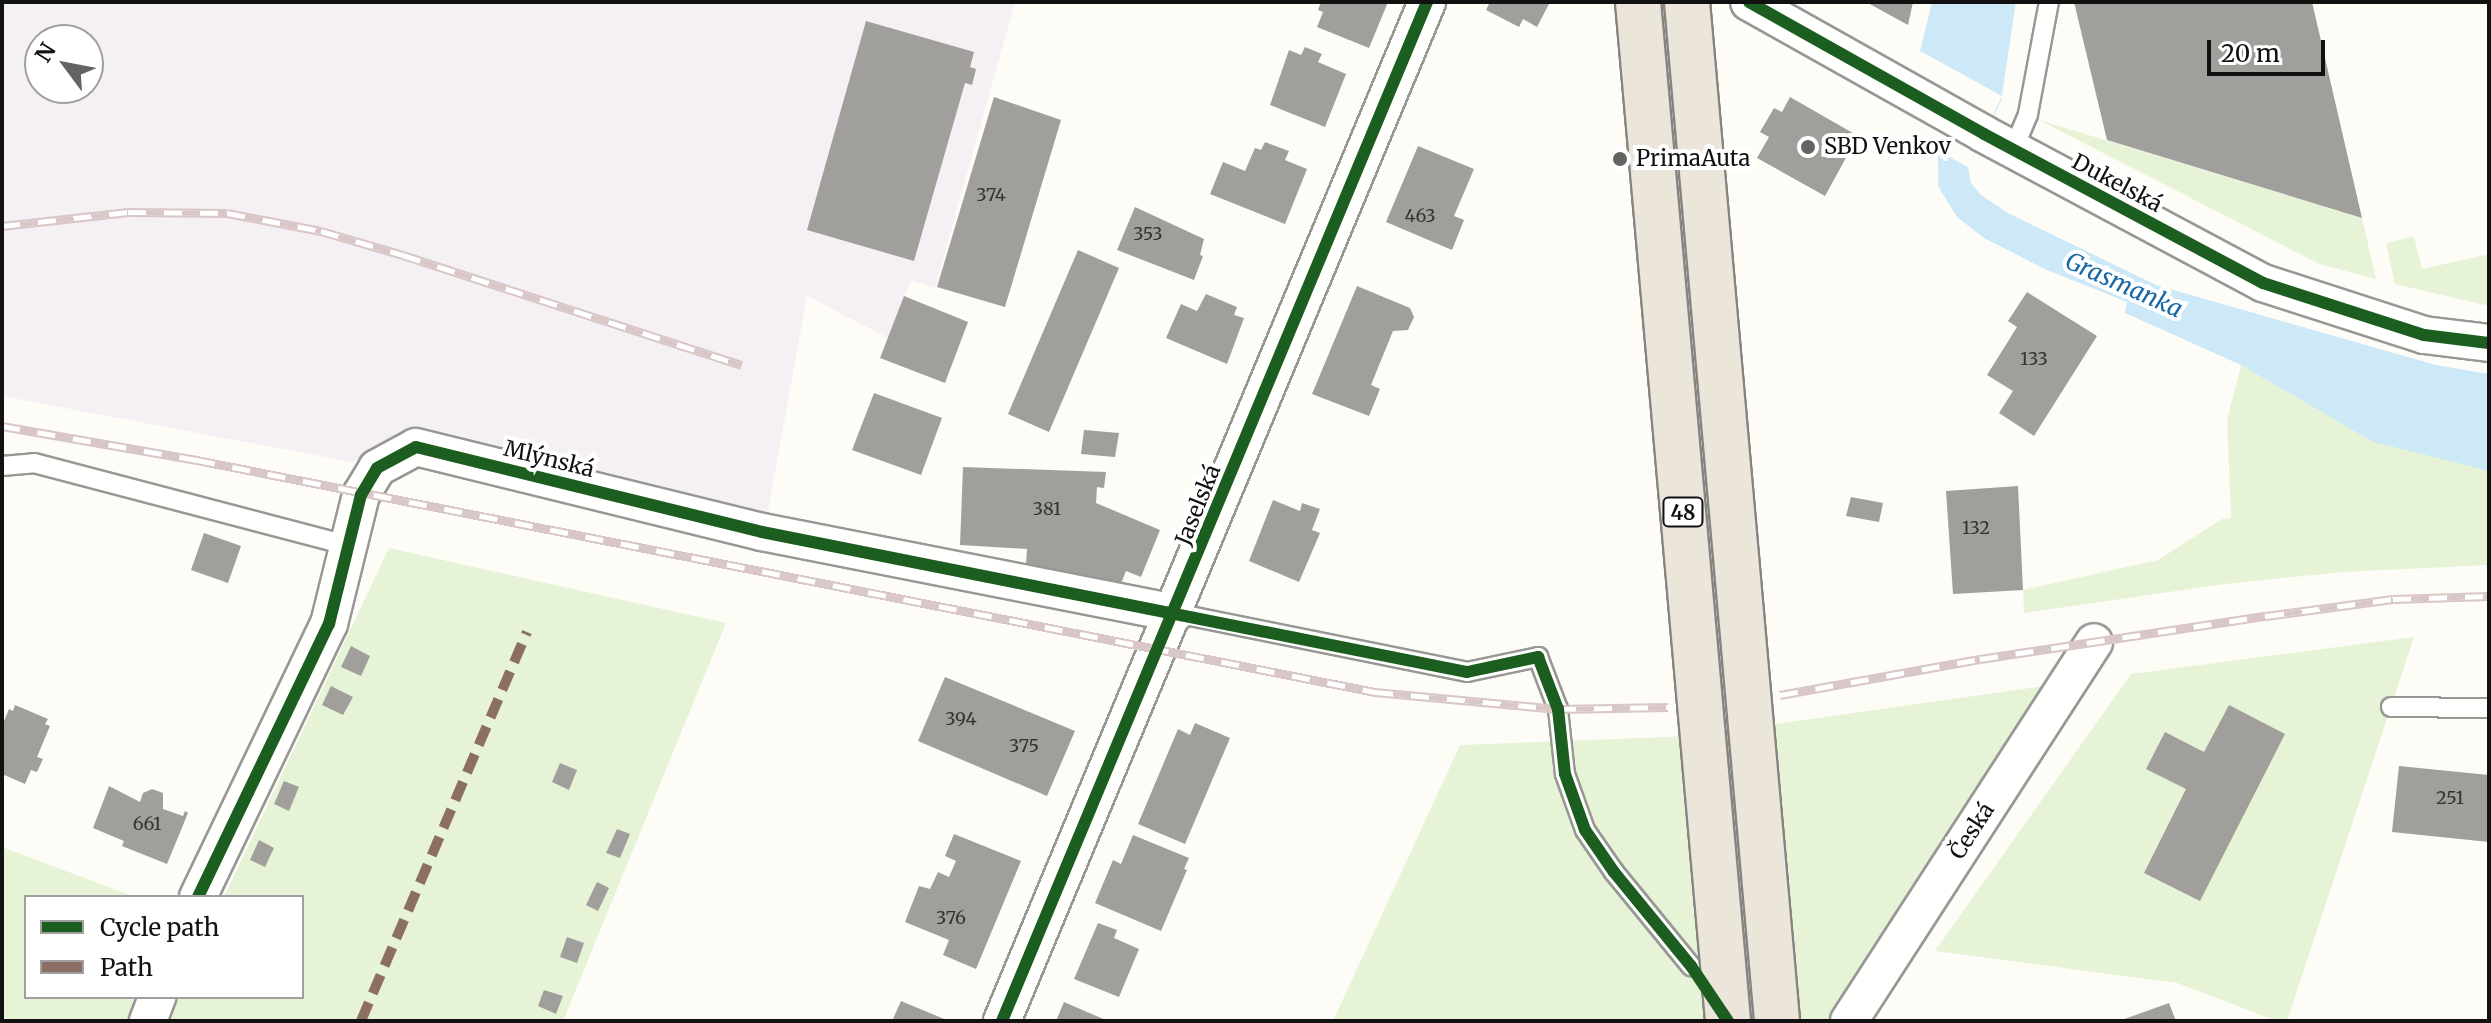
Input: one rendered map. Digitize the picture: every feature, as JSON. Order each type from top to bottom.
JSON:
[{"type":"highway","name":"48","points":[[1638,2],[1728,1021]]},
{"type":"highway","name":"48","points":[[1687,2],[1777,1021]]},
{"type":"street","name":"Jaselská","points":[[1002,1021],[1175,613],[1427,2]]},
{"type":"street","name":"Dukelská","points":[[1749,2],[1930,105],[2263,283],[2424,335],[2489,343]]},
{"type":"street","name":"Mlýnská","points":[[199,895],[329,624],[346,545],[361,495],[377,468],[416,447],[762,532],[1175,613]]},
{"type":"street","name":"Česká","points":[[1849,1021],[2094,642]]},
{"type":"street","points":[[148,1021],[156,999]]},
{"type":"lane","points":[[1999,142],[2028,114],[2049,2]]},
{"type":"lane","points":[[2,466],[34,463],[346,545]]},
{"type":"lane","points":[[1175,613],[1467,672],[1538,657],[1558,709],[1565,774],[1585,830],[1614,872],[1691,966]]},
{"type":"lane","points":[[2391,707],[2489,708]]},
{"type":"shaded area","points":[[2,2],[1015,2],[935,288],[911,280],[888,338],[807,296],[766,521],[416,433],[352,462],[2,396]]},
{"type":"green space","points":[[2039,120],[2362,218],[2376,279],[2319,264]]},
{"type":"green space","points":[[2414,236],[2422,269],[2489,254],[2489,306],[2395,284],[2386,243]]},
{"type":"green space","points":[[2241,365],[2373,442],[2489,471],[2489,565],[2343,572],[2225,584],[2024,613],[2023,590],[2158,560],[2222,519],[2231,518],[2227,420]]},
{"type":"green space","points":[[389,548],[726,623],[563,1021],[2,1021],[2,847],[130,895],[24,895],[24,999],[304,999],[304,895],[225,895]]},
{"type":"green space","points":[[2414,637],[2287,1021],[2277,1021],[2177,983],[1935,951],[2131,674]]},
{"type":"green space","points":[[2051,685],[1832,1021],[1333,1021],[1460,745],[1692,736]]},
{"type":"water","name":"Grasmanka","points":[[1932,2],[2016,2],[2001,101],[1968,167],[1971,183],[1981,195],[2008,213],[2156,285],[2436,365],[2489,374],[2489,471],[2373,442],[2241,365],[2125,313],[2127,302],[2047,270],[1984,238],[1957,217],[1938,186],[1938,151],[1920,51]]},
{"type":"pier","points":[[1920,51],[2002,96],[1968,167],[1938,151]]},
{"type":"building","points":[[1321,2],[1388,2],[1369,48],[1317,27],[1323,12],[1318,10]]},
{"type":"building","points":[[1490,2],[1550,2],[1537,27],[1523,19],[1519,27],[1486,10]]},
{"type":"building","points":[[1866,2],[1913,2],[1908,25]]},
{"type":"building","points":[[2074,2],[2312,2],[2362,218],[2107,140]]},
{"type":"building","points":[[866,21],[974,52],[970,67],[976,69],[972,85],[965,83],[914,261],[807,230]]},
{"type":"building","points":[[1305,47],[1322,54],[1318,62],[1346,74],[1325,127],[1270,105],[1289,50],[1301,55]]},
{"type":"building","points":[[994,97],[1061,120],[1005,307],[937,287]]},
{"type":"building","name":"SBD Venkov","points":[[1790,97],[1858,136],[1825,196],[1757,158],[1769,137],[1760,132],[1774,108],[1782,112]]},
{"type":"building","points":[[1265,142],[1289,151],[1285,160],[1307,169],[1285,224],[1210,194],[1223,162],[1245,171],[1255,148],[1261,150]]},
{"type":"building","points":[[1418,146],[1474,169],[1454,216],[1464,220],[1452,250],[1386,222]]},
{"type":"building","points":[[1135,207],[1204,239],[1200,255],[1203,256],[1194,280],[1117,250]]},
{"type":"building","points":[[1078,250],[1119,268],[1049,432],[1008,414]]},
{"type":"building","points":[[1357,286],[1410,308],[1414,317],[1408,330],[1393,331],[1371,385],[1380,389],[1369,416],[1312,394]]},
{"type":"building","points":[[2027,292],[2097,336],[2034,436],[1999,413],[2013,391],[1987,375],[2017,327],[2008,321]]},
{"type":"building","points":[[1206,294],[1237,307],[1234,315],[1244,318],[1227,364],[1166,338],[1181,304],[1197,311]]},
{"type":"building","points":[[904,296],[968,322],[945,383],[880,358]]},
{"type":"building","points":[[874,393],[942,418],[921,475],[852,450]]},
{"type":"building","points":[[1084,430],[1119,433],[1115,457],[1081,454]]},
{"type":"building","points":[[963,467],[1106,472],[1104,488],[1097,487],[1096,503],[1160,530],[1141,577],[1126,571],[1120,586],[1026,564],[1027,549],[960,545]]},
{"type":"building","points":[[2018,486],[2023,590],[1953,594],[1946,491]]},
{"type":"building","points":[[1851,497],[1883,503],[1879,522],[1846,516]]},
{"type":"building","points":[[1273,500],[1300,511],[1302,503],[1320,509],[1312,530],[1320,533],[1299,582],[1249,561]]},
{"type":"building","points":[[204,533],[241,546],[228,583],[191,570]]},
{"type":"building","points":[[351,646],[370,656],[361,676],[341,667]]},
{"type":"building","points":[[945,677],[1075,731],[1047,796],[918,741]]},
{"type":"building","points":[[331,686],[353,697],[343,715],[322,705]]},
{"type":"building","points":[[15,705],[48,719],[45,724],[50,726],[37,757],[43,759],[37,772],[31,770],[25,784],[2,774],[2,726],[9,709],[13,711]]},
{"type":"building","points":[[2229,705],[2285,734],[2200,901],[2144,873],[2186,789],[2146,769],[2165,732],[2204,752]]},
{"type":"building","points":[[1195,723],[1230,738],[1185,844],[1138,824],[1178,729],[1190,735]]},
{"type":"building","points":[[560,763],[577,770],[569,790],[552,782]]},
{"type":"building","points":[[2399,766],[2489,775],[2489,842],[2392,832]]},
{"type":"building","points":[[284,781],[299,787],[289,811],[274,804]]},
{"type":"building","points":[[109,786],[140,802],[143,793],[152,789],[163,793],[163,809],[183,816],[185,811],[188,813],[167,864],[122,846],[124,841],[93,828]]},
{"type":"building","points":[[617,829],[630,834],[620,858],[606,853]]},
{"type":"building","points":[[954,834],[1021,861],[976,969],[943,955],[949,940],[905,922],[919,886],[930,889],[938,872],[949,877],[956,861],[945,856]]},
{"type":"building","points":[[1133,835],[1189,858],[1184,869],[1187,870],[1161,931],[1095,903],[1113,860],[1121,864]]},
{"type":"building","points":[[259,840],[274,848],[265,867],[250,860]]},
{"type":"building","points":[[597,882],[609,888],[598,911],[586,905]]},
{"type":"building","points":[[1098,923],[1117,930],[1114,938],[1139,949],[1119,997],[1074,979]]},
{"type":"building","points":[[567,937],[584,943],[577,963],[560,957]]},
{"type":"building","points":[[544,990],[563,996],[556,1014],[538,1006]]},
{"type":"building","points":[[901,1001],[949,1021],[892,1021]]},
{"type":"building","points":[[1064,1002],[1108,1021],[1056,1021]]},
{"type":"building","points":[[2169,1003],[2176,1021],[2119,1021]]},
{"type":"railway","points":[[2,226],[128,212],[227,213],[321,231],[403,255],[742,365]]},
{"type":"railway","points":[[2,426],[197,460],[1375,692],[1558,709],[1668,707]]},
{"type":"railway","points":[[1780,695],[1980,659],[2266,616],[2393,599],[2489,596]]},
{"type":"marked path","points":[[361,1021],[527,632]]},
{"type":"cycle path","points":[[1002,1021],[1427,2]]},
{"type":"cycle path","points":[[1749,2],[1984,134],[2263,283],[2424,335],[2489,343]]},
{"type":"cycle path","points":[[199,895],[329,624],[361,495],[377,468],[416,447],[762,532],[1467,672],[1538,657],[1558,709],[1565,774],[1585,830],[1614,872],[1691,966],[1728,1021]]},
{"type":"place","name":"SBD Venkov","points":[[1808,147]]},
{"type":"place","name":"PrimaAuta","points":[[1620,159]]}]
